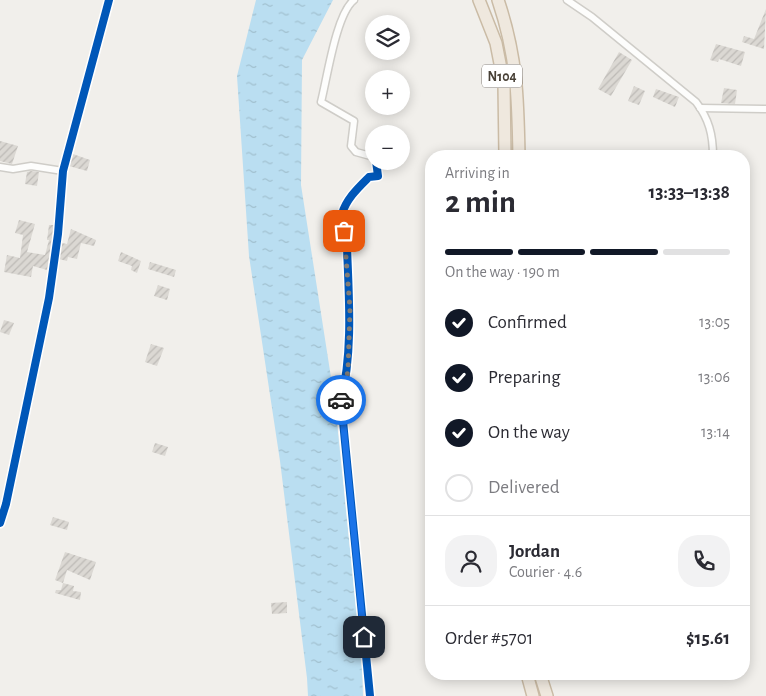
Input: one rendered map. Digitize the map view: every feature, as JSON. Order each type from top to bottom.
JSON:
[{"type":"highway","name":"N104","points":[[479,0],[496,43],[504,84],[505,150]]},
{"type":"highway","name":"N104","points":[[498,0],[511,41],[518,85],[519,150]]},
{"type":"highway","points":[[529,680],[534,696]]},
{"type":"highway","points":[[542,680],[547,696]]},
{"type":"street","points":[[0,523],[6,504],[49,298],[58,234],[63,171],[109,0]]},
{"type":"street","points":[[354,0],[348,5],[334,43],[321,102],[354,121],[351,146],[356,152],[365,154]]},
{"type":"street","points":[[567,0],[592,16],[700,108],[713,135],[713,150]]},
{"type":"street","points":[[700,108],[766,109]]},
{"type":"street","points":[[0,167],[13,169],[30,166],[63,171]]},
{"type":"street","points":[[370,696],[341,400],[348,371],[350,309],[342,214],[352,195],[369,176],[378,176],[377,170]]},
{"type":"water","points":[[256,0],[333,0],[302,60],[301,185],[335,403],[362,666],[363,696],[308,696],[280,461],[249,256],[237,76]]},
{"type":"building","points":[[766,9],[764,49],[742,42],[744,36],[754,39]]},
{"type":"building","points":[[716,44],[745,52],[741,66],[719,59],[718,62],[710,60]]},
{"type":"building","points":[[619,52],[632,60],[611,96],[598,89]]},
{"type":"building","points":[[634,86],[645,91],[639,105],[628,101]]},
{"type":"building","points":[[724,88],[737,90],[735,104],[721,103]]},
{"type":"building","points":[[656,89],[679,97],[675,107],[653,97]]},
{"type":"building","points":[[0,141],[18,146],[12,164],[0,161]]},
{"type":"building","points":[[73,154],[90,160],[87,171],[69,166]]},
{"type":"building","points":[[27,172],[39,172],[37,186],[25,184]]},
{"type":"building","points":[[19,220],[35,224],[27,252],[45,255],[49,240],[47,240],[49,225],[54,225],[47,270],[33,266],[31,277],[4,272],[7,255],[20,258],[23,235],[15,233]]},
{"type":"building","points":[[71,229],[96,240],[94,246],[81,243],[77,259],[68,257],[67,261],[59,259],[62,243],[67,244]]},
{"type":"building","points":[[121,252],[141,261],[137,273],[131,270],[132,266],[118,261]]},
{"type":"building","points":[[150,262],[176,270],[174,277],[148,269]]},
{"type":"building","points":[[158,285],[170,289],[167,300],[154,296]]},
{"type":"building","points":[[4,320],[14,323],[9,335],[0,332]]},
{"type":"building","points":[[151,344],[164,348],[157,366],[145,362]]},
{"type":"building","points":[[155,443],[168,447],[165,456],[152,452]]},
{"type":"building","points":[[53,517],[69,522],[67,530],[50,525]]},
{"type":"building","points":[[65,552],[96,562],[90,580],[67,570],[63,583],[55,580]]},
{"type":"building","points":[[63,583],[74,586],[73,591],[81,592],[80,600],[55,593],[56,590],[61,590]]},
{"type":"building","points":[[287,602],[287,613],[272,614],[271,603]]},
{"type":"cycle path","points":[[0,523],[6,504],[49,298],[58,234],[63,171],[109,0]]},
{"type":"cycle path","points":[[370,696],[341,401],[349,344],[347,248],[342,227],[342,214],[357,189],[369,177],[378,176],[377,170]]},
{"type":"way so far","points":[[341,400],[348,371],[350,309],[344,231]]},
{"type":"route","points":[[341,400],[364,637]]}]
